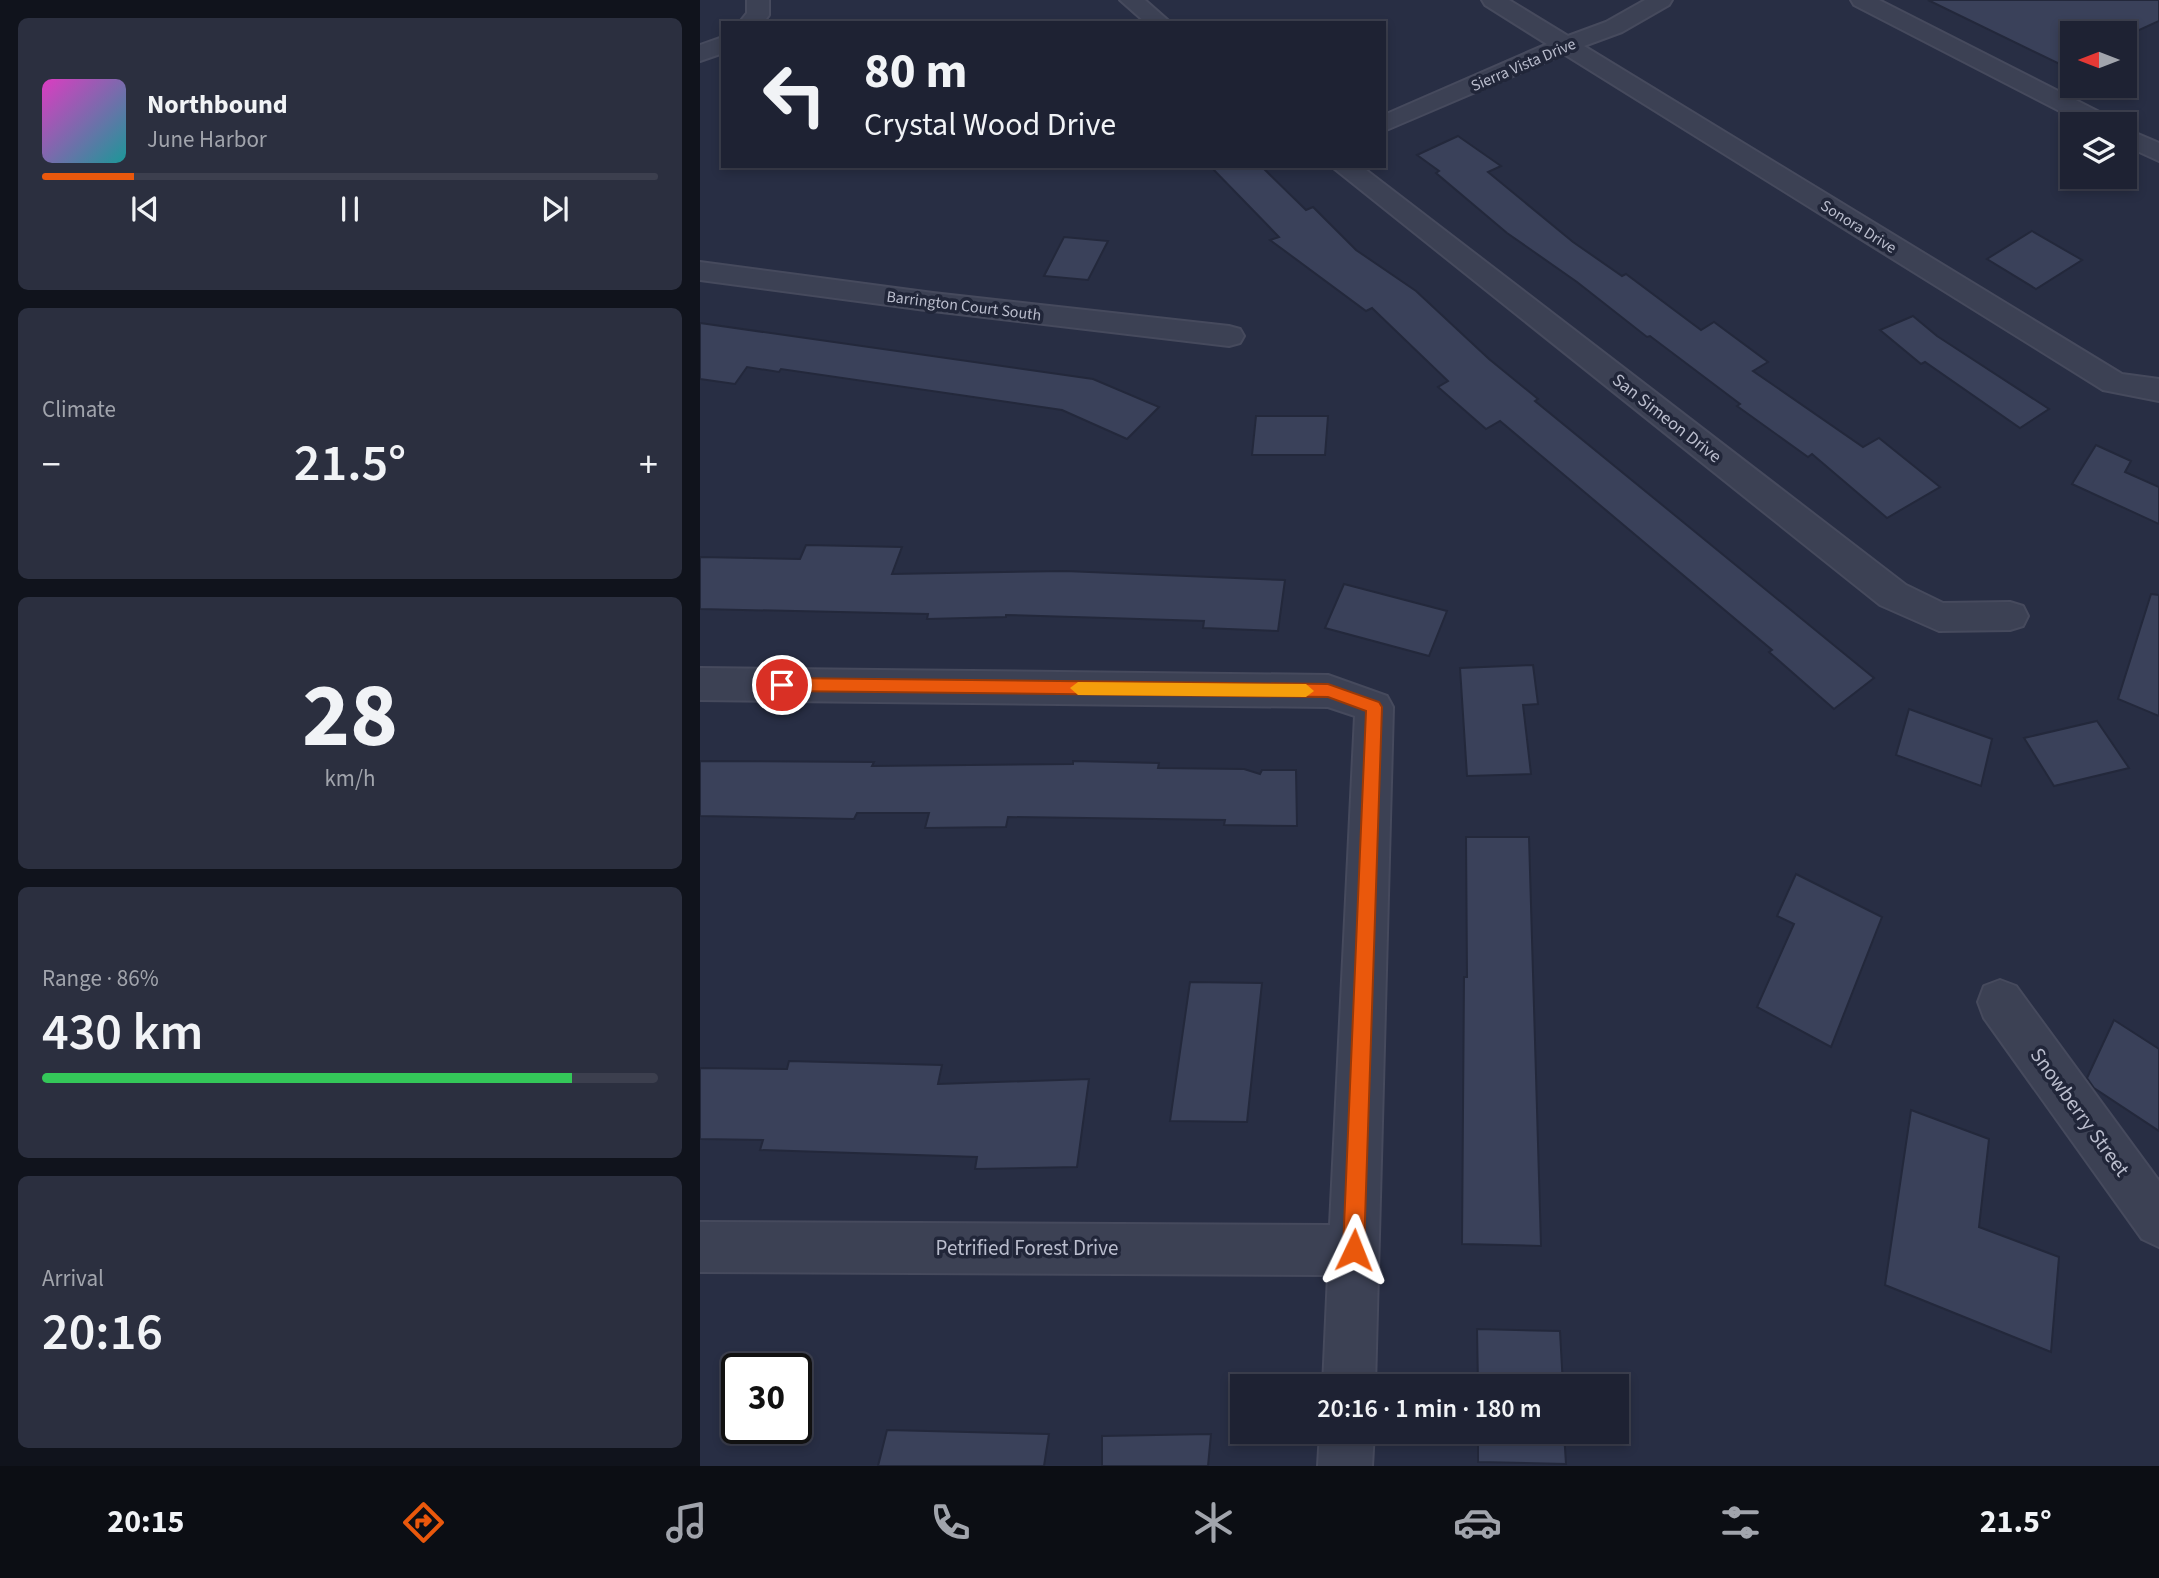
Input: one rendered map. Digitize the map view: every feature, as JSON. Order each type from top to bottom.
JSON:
[{"type":"street","points":[[752,21],[758,15],[758,0]]},
{"type":"street","points":[[1131,0],[1157,21]]},
{"type":"street","name":"Sonora Drive","points":[[1493,0],[2114,383],[2159,390]]},
{"type":"street","name":"Sierra Vista Drive","points":[[1386,123],[1564,45],[1614,27],[1661,0]]},
{"type":"street","points":[[1862,0],[2081,112]]},
{"type":"street","points":[[700,54],[721,45]]},
{"type":"street","points":[[2137,142],[2159,153]]},
{"type":"street","name":"San Simeon Drive","points":[[1347,168],[1893,595],[1938,617],[2010,616]]},
{"type":"street","name":"Barrington Court South","points":[[700,271],[933,302],[1229,336]]},
{"type":"street","points":[[700,684],[1328,691],[1374,707],[1349,1374]]},
{"type":"street","name":"Snowberry Street","points":[[2000,1002],[2159,1222]]},
{"type":"street","name":"Petrified Forest Drive","points":[[700,1247],[1354,1250]]},
{"type":"street","points":[[1346,1466],[1347,1444]]},
{"type":"building","points":[[1928,0],[2159,0],[2159,21],[2137,31],[2137,21],[2060,21],[2060,64]]},
{"type":"building","points":[[1458,136],[1501,166],[1488,172],[1573,242],[1622,276],[1626,274],[1701,330],[1714,322],[1768,362],[1753,371],[1863,447],[1879,438],[1940,487],[1887,518],[1812,454],[1808,457],[1737,406],[1740,404],[1650,336],[1647,337],[1577,282],[1507,233],[1436,173],[1439,171],[1417,155]]},
{"type":"building","points":[[1212,168],[1263,168],[1306,210],[1313,207],[1356,250],[1416,291],[1489,359],[1538,399],[1535,401],[1874,678],[1834,709],[1769,652],[1772,650],[1500,421],[1486,429],[1438,387],[1448,381],[1372,308],[1366,311],[1270,240],[1279,237]]},
{"type":"building","points":[[2032,231],[2082,260],[2036,289],[1987,259]]},
{"type":"building","points":[[1064,237],[1108,241],[1088,280],[1044,276]]},
{"type":"building","points":[[1913,316],[1937,336],[2049,409],[2020,428],[1925,362],[1921,364],[1880,330]]},
{"type":"building","points":[[700,323],[1093,379],[1159,407],[1127,439],[1062,410],[781,369],[779,372],[747,367],[735,384],[700,379]]},
{"type":"building","points":[[1256,416],[1328,416],[1325,455],[1252,455]]},
{"type":"building","points":[[2096,445],[2131,461],[2125,472],[2159,487],[2159,524],[2072,484]]},
{"type":"building","points":[[806,545],[902,547],[892,574],[1065,571],[1285,580],[1278,631],[1203,628],[1204,621],[1006,615],[927,619],[928,614],[700,609],[700,557],[800,559]]},
{"type":"building","points":[[1344,584],[1447,611],[1429,656],[1325,628]]},
{"type":"building","points":[[2151,594],[2159,595],[2159,716],[2118,699]]},
{"type":"building","points":[[1533,665],[1538,704],[1523,705],[1531,774],[1467,776],[1460,668]]},
{"type":"building","points":[[1909,709],[1992,739],[1981,786],[1896,755]]},
{"type":"building","points":[[2097,721],[2129,768],[2054,786],[2024,738]]},
{"type":"building","points":[[700,761],[874,762],[872,766],[1073,764],[1073,761],[1159,763],[1158,768],[1244,769],[1260,774],[1262,770],[1296,770],[1297,826],[1224,825],[1225,820],[1008,817],[1006,827],[925,828],[929,813],[857,813],[854,819],[700,816]]},
{"type":"building","points":[[1466,837],[1529,837],[1541,1246],[1462,1244],[1464,977],[1467,977]]},
{"type":"building","points":[[1796,874],[1882,917],[1831,1047],[1757,1007],[1794,924],[1777,916]]},
{"type":"building","points":[[1190,982],[1262,983],[1247,1122],[1170,1121]]},
{"type":"building","points":[[2114,1020],[2159,1049],[2159,1131],[2094,1088],[2087,1078]]},
{"type":"building","points":[[789,1061],[942,1065],[938,1084],[1089,1079],[1077,1167],[975,1169],[977,1157],[760,1150],[763,1140],[700,1139],[700,1068],[787,1069]]},
{"type":"building","points":[[1911,1110],[1989,1139],[1979,1227],[2059,1257],[2051,1352],[1885,1285]]},
{"type":"building","points":[[1477,1329],[1560,1331],[1562,1374],[1478,1374]]},
{"type":"building","points":[[887,1430],[1049,1434],[1044,1466],[878,1466]]},
{"type":"building","points":[[1211,1434],[1208,1466],[1102,1466],[1102,1436]]},
{"type":"building","points":[[1478,1444],[1565,1444],[1566,1464],[1478,1462]]},
{"type":"slow traffic","points":[[1078,688],[1306,691]]},
{"type":"route","points":[[782,685],[1328,691],[1374,707],[1354,1250]]}]
